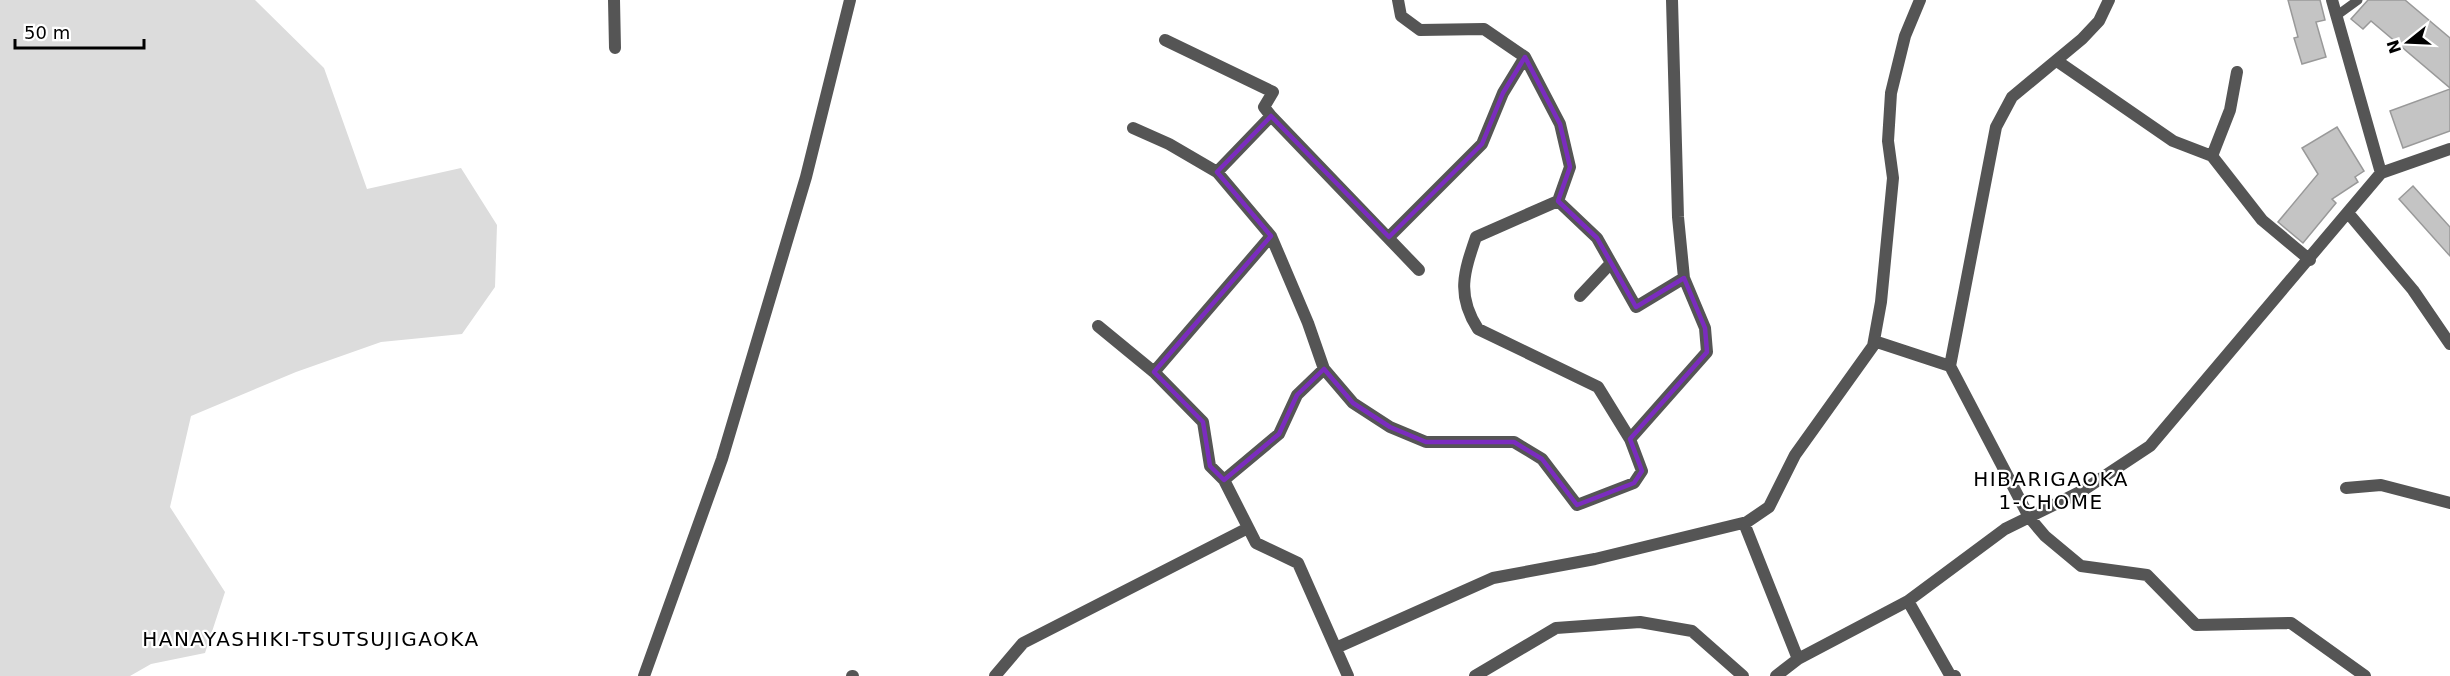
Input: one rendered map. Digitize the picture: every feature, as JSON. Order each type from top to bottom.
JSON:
[{"type":"street","points":[[614,0],[615,48]]},
{"type":"street","points":[[644,676],[739,403],[806,177],[850,0]]},
{"type":"street","points":[[1133,128],[1169,144],[1217,172],[1271,236],[1308,323],[1324,369],[1353,403],[1390,427],[1426,442],[1514,442],[1542,459],[1577,505],[1634,483],[1642,471],[1630,439],[1598,387],[1478,328],[1467,312],[1463,275],[1476,237],[1558,201],[1570,167],[1560,124],[1525,57],[1484,29],[1420,30],[1401,16],[1398,0]]},
{"type":"street","points":[[1630,439],[1707,352],[1705,328],[1684,278],[1678,217],[1672,0]]},
{"type":"street","points":[[1338,647],[1493,578],[1595,559],[1744,523],[1757,517],[1769,507],[1795,455],[1874,341],[1881,302],[1893,178],[1888,141],[1891,93],[1905,36],[1920,0]]},
{"type":"street","points":[[2109,0],[2099,21],[2057,61],[2012,97],[1996,128],[1950,366],[2029,518],[2045,536],[2081,566],[2147,575],[2196,625],[2291,623],[2365,676]]},
{"type":"street","points":[[2332,0],[2381,173]]},
{"type":"street","points":[[1165,40],[1273,93],[1264,106],[1271,116],[1419,270]]},
{"type":"street","points":[[1389,237],[1482,144],[1503,93],[1525,57]]},
{"type":"street","points":[[2057,61],[2173,141],[2212,156],[2262,220],[2310,260]]},
{"type":"street","points":[[2212,156],[2230,110],[2237,72]]},
{"type":"street","points":[[1217,172],[1271,116]]},
{"type":"street","points":[[1776,676],[1798,659],[1908,601],[2005,529],[2082,491],[2150,446],[2349,214],[2381,173],[2450,149]]},
{"type":"street","points":[[1558,201],[1597,238],[1636,307],[1684,278]]},
{"type":"street","points":[[2349,214],[2414,290],[2450,344]]},
{"type":"street","points":[[1154,372],[1271,236]]},
{"type":"street","points":[[1580,296],[1611,262]]},
{"type":"street","points":[[1098,326],[1154,372],[1203,422],[1210,466],[1224,480],[1256,543],[1298,562],[1338,647],[1348,676]]},
{"type":"street","points":[[1874,341],[1950,366]]},
{"type":"street","points":[[1224,480],[1279,434],[1298,395],[1324,369]]},
{"type":"street","points":[[2346,488],[2381,486],[2450,503]]},
{"type":"street","points":[[1744,523],[1798,659]]},
{"type":"street","points":[[995,676],[1023,643],[1248,528]]},
{"type":"street","points":[[1908,601],[1950,675],[1955,676]]},
{"type":"street","points":[[1475,676],[1556,628],[1640,622],[1692,631],[1743,676]]},
{"type":"lane","points":[[2336,16],[2358,0]]},
{"type":"highlighted area","points":[[1525,57],[1560,124],[1570,167],[1558,201],[1597,238],[1636,307],[1684,278],[1705,328],[1707,352],[1630,439],[1642,471],[1634,483],[1577,505],[1542,459],[1514,442],[1426,442],[1390,427],[1353,403],[1324,369],[1297,395],[1279,434],[1224,480],[1210,466],[1203,422],[1154,372],[1271,236],[1217,172],[1271,116],[1389,237],[1482,144],[1503,93]]},
{"type":"shaded area","points":[[0,0],[255,0],[324,68],[367,189],[461,168],[497,225],[495,287],[462,334],[381,342],[296,372],[191,416],[170,507],[225,592],[205,653],[151,664],[130,676],[0,676]]},
{"type":"building","points":[[2288,0],[2320,0],[2325,20],[2316,22],[2326,57],[2302,64],[2294,38],[2298,37]]},
{"type":"building","points":[[2368,0],[2405,0],[2450,38],[2450,88],[2371,21],[2363,29],[2351,19]]},
{"type":"building","points":[[2450,89],[2450,131],[2403,148],[2390,111]]},
{"type":"building","points":[[2337,127],[2364,171],[2355,177],[2358,182],[2332,199],[2336,203],[2303,243],[2278,222],[2318,174],[2302,148]]},
{"type":"building","points":[[2413,186],[2450,227],[2450,256],[2399,199]]},
{"type":"district","name":"HIBARIGAOKA 1-CHOME","points":[[2051,490]]},
{"type":"district","name":"HANAYASHIKI-TSUTSUJIGAOKA","points":[[311,639]]}]
